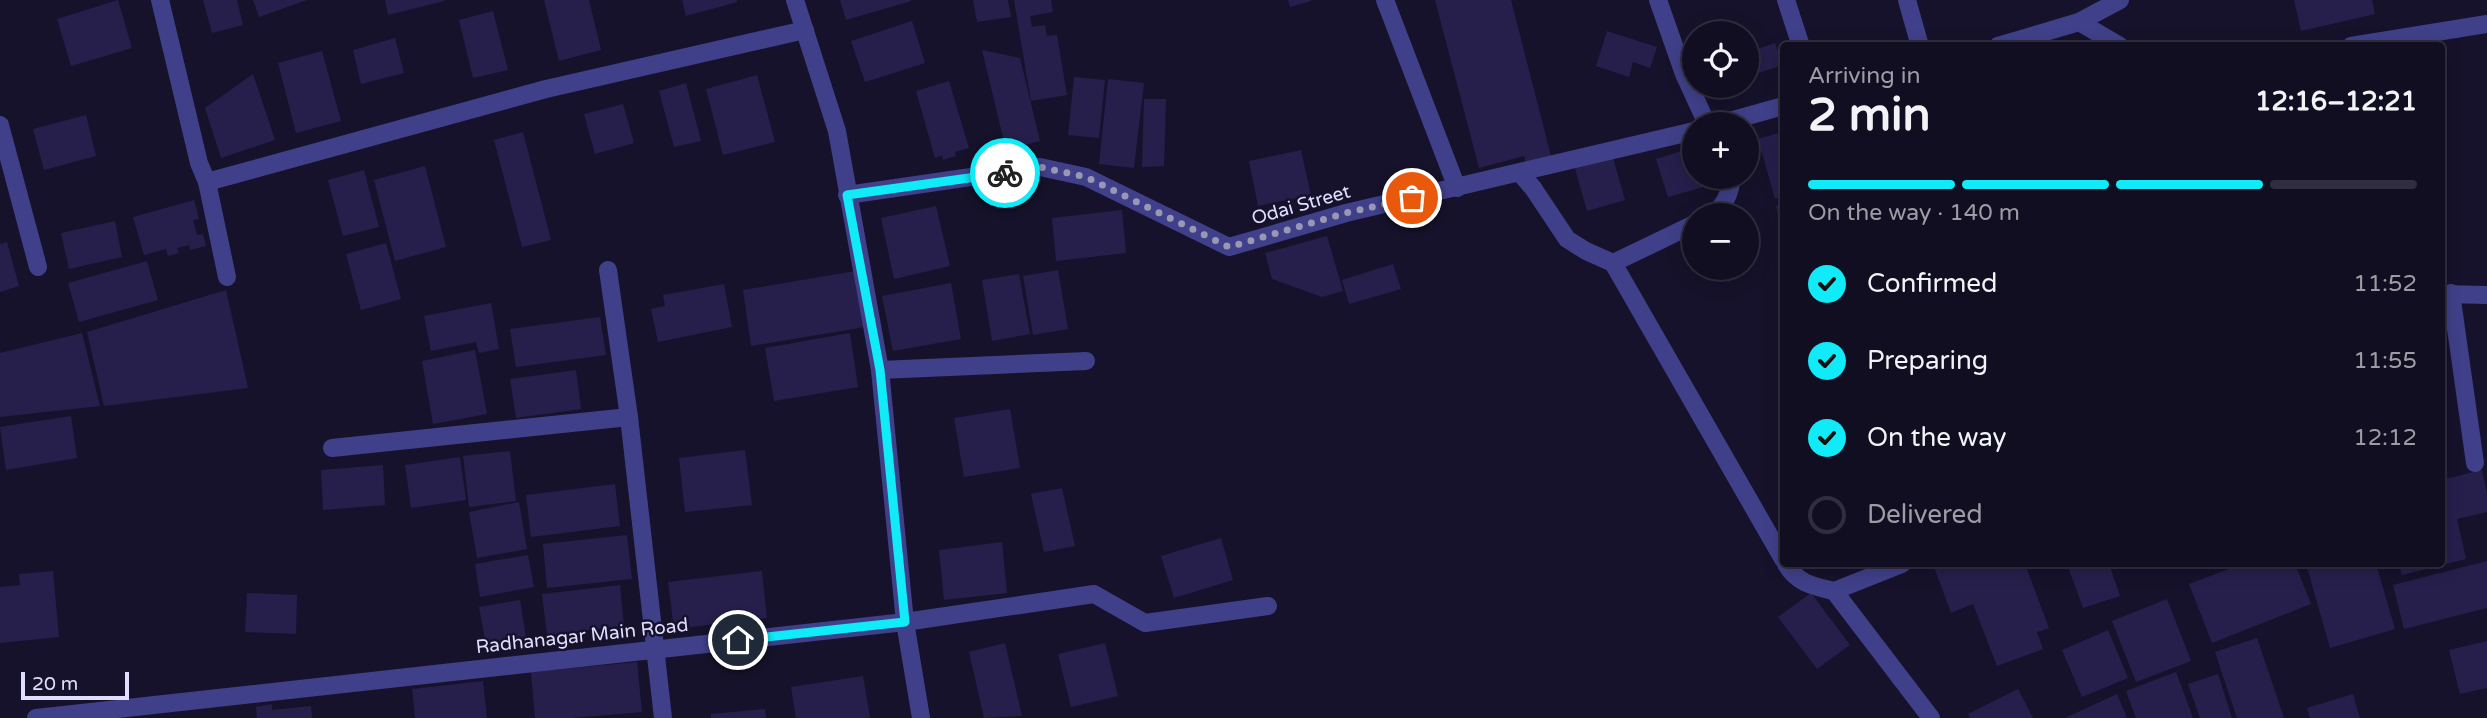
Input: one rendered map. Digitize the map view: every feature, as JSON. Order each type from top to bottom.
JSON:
[{"type":"street","points":[[160,0],[199,163],[207,182],[227,277]]},
{"type":"street","points":[[795,0],[837,131],[880,370],[905,622],[921,718]]},
{"type":"street","points":[[1385,0],[1457,188]]},
{"type":"street","points":[[1658,0],[1684,74],[1701,112]]},
{"type":"street","points":[[1786,0],[1800,42]]},
{"type":"street","points":[[1907,0],[1919,42]]},
{"type":"street","points":[[2012,42],[2079,22],[2120,0]]},
{"type":"street","points":[[2079,22],[2113,42]]},
{"type":"street","points":[[2376,42],[2487,24]]},
{"type":"street","points":[[207,182],[546,89],[805,30]]},
{"type":"street","points":[[1759,113],[1780,107]]},
{"type":"street","points":[[0,125],[38,267]]},
{"type":"street","name":"Odai Street","points":[[847,195],[1040,167],[1086,177],[1229,247],[1346,213],[1682,134]]},
{"type":"street","points":[[1520,173],[1567,239],[1613,263],[1780,552]]},
{"type":"street","points":[[1613,263],[1682,230]]},
{"type":"street","points":[[608,270],[629,417],[663,718]]},
{"type":"street","points":[[2475,463],[2446,294],[2487,295]]},
{"type":"street","points":[[880,370],[1086,361]]},
{"type":"street","points":[[332,448],[629,417]]},
{"type":"street","points":[[1790,567],[1803,584],[1834,591],[1894,567]]},
{"type":"street","points":[[1834,591],[1931,718]]},
{"type":"street","name":"Radhanagar Main Road","points":[[36,718],[100,715],[905,622],[1094,594],[1145,623],[1268,606]]},
{"type":"building","points":[[118,0],[132,48],[71,66],[57,19]]},
{"type":"building","points":[[203,0],[237,0],[243,25],[212,33]]},
{"type":"building","points":[[253,0],[307,0],[259,17]]},
{"type":"building","points":[[385,0],[444,0],[444,1],[388,15]]},
{"type":"building","points":[[544,0],[589,0],[601,50],[559,61]]},
{"type":"building","points":[[682,0],[737,0],[737,2],[686,16]]},
{"type":"building","points":[[840,0],[911,0],[911,1],[846,20]]},
{"type":"building","points":[[973,0],[1008,0],[1011,17],[977,22]]},
{"type":"building","points":[[1014,0],[1051,0],[1053,12],[1030,16],[1032,27],[1045,25],[1047,36],[1057,35],[1067,95],[1031,101]]},
{"type":"building","points":[[1288,0],[1311,0],[1311,1],[1290,7]]},
{"type":"building","points":[[1435,0],[1511,0],[1551,156],[1526,163],[1524,156],[1479,168]]},
{"type":"building","points":[[2294,0],[2372,0],[2375,14],[2301,31]]},
{"type":"building","points":[[493,11],[508,70],[473,78],[459,20]]},
{"type":"building","points":[[912,21],[925,63],[865,82],[851,41]]},
{"type":"building","points":[[1607,31],[1657,47],[1650,68],[1633,62],[1629,77],[1596,66]]},
{"type":"building","points":[[395,38],[404,73],[361,84],[353,50]]},
{"type":"building","points":[[1775,43],[1780,66],[1759,73],[1759,49]]},
{"type":"building","points":[[982,50],[1020,58],[1040,141],[1006,150]]},
{"type":"building","points":[[322,51],[341,121],[296,133],[278,63]]},
{"type":"building","points":[[253,74],[275,140],[221,158],[205,108]]},
{"type":"building","points":[[757,75],[775,142],[723,155],[706,89]]},
{"type":"building","points":[[1074,77],[1105,80],[1099,138],[1068,135]]},
{"type":"building","points":[[1108,79],[1144,83],[1134,168],[1099,164]]},
{"type":"building","points":[[949,81],[969,148],[955,152],[956,156],[943,160],[942,155],[935,158],[916,91]]},
{"type":"building","points":[[686,83],[701,141],[674,147],[659,91]]},
{"type":"building","points":[[1144,99],[1166,99],[1164,166],[1142,167]]},
{"type":"building","points":[[623,104],[634,143],[595,154],[584,114]]},
{"type":"building","points":[[86,115],[96,156],[44,170],[33,129]]},
{"type":"building","points":[[523,132],[551,240],[522,247],[494,140]]},
{"type":"building","points":[[1780,133],[1780,197],[1775,199],[1759,139]]},
{"type":"building","points":[[1301,150],[1311,195],[1258,206],[1249,161]]},
{"type":"building","points":[[1682,151],[1682,189],[1696,189],[1668,197],[1656,159]]},
{"type":"building","points":[[1612,154],[1625,200],[1587,211],[1574,165]]},
{"type":"building","points":[[425,166],[446,247],[395,261],[374,180]]},
{"type":"building","points":[[364,170],[379,227],[343,236],[328,180]]},
{"type":"building","points":[[194,200],[199,219],[193,220],[197,235],[203,234],[206,246],[190,250],[189,245],[177,248],[179,253],[168,256],[166,249],[144,255],[133,217]]},
{"type":"building","points":[[1780,205],[1780,224],[1776,206]]},
{"type":"building","points":[[936,206],[950,266],[894,279],[881,218]]},
{"type":"building","points":[[1122,210],[1126,253],[1056,261],[1052,218]]},
{"type":"building","points":[[115,221],[122,257],[69,269],[61,233]]},
{"type":"building","points":[[1327,236],[1343,291],[1322,297],[1272,279],[1265,253]]},
{"type":"building","points":[[7,242],[19,286],[0,292],[0,244]]},
{"type":"building","points":[[386,243],[401,299],[361,310],[346,254]]},
{"type":"building","points":[[147,261],[158,300],[79,322],[68,283]]},
{"type":"building","points":[[1393,264],[1401,289],[1349,304],[1342,280]]},
{"type":"building","points":[[1058,270],[1068,329],[1033,335],[1023,276]]},
{"type":"building","points":[[856,271],[865,327],[751,346],[743,290]]},
{"type":"building","points":[[1019,274],[1030,334],[992,341],[982,280]]},
{"type":"building","points":[[951,283],[961,339],[893,351],[882,296]]},
{"type":"building","points":[[724,284],[732,327],[658,342],[651,309],[665,306],[663,295]]},
{"type":"building","points":[[226,290],[248,388],[104,406],[87,332]]},
{"type":"building","points":[[491,303],[499,349],[479,353],[476,342],[431,351],[424,316]]},
{"type":"building","points":[[600,317],[606,355],[516,367],[510,329]]},
{"type":"building","points":[[82,333],[100,406],[0,417],[0,353]]},
{"type":"building","points":[[850,333],[858,387],[774,401],[765,348]]},
{"type":"building","points":[[475,350],[487,414],[433,424],[422,361]]},
{"type":"building","points":[[576,370],[581,409],[516,418],[510,379]]},
{"type":"building","points":[[1010,409],[1020,468],[964,477],[954,418]]},
{"type":"building","points":[[71,416],[77,458],[6,470],[0,427]]},
{"type":"building","points":[[745,450],[752,505],[685,512],[679,458]]},
{"type":"building","points":[[510,451],[516,501],[469,507],[463,456]]},
{"type":"building","points":[[460,457],[466,500],[411,508],[405,465]]},
{"type":"building","points":[[383,465],[385,505],[323,510],[321,470]]},
{"type":"building","points":[[2482,470],[2487,493],[2487,512],[2457,519],[2466,559],[2445,564],[2445,479]]},
{"type":"building","points":[[615,484],[620,526],[531,537],[526,495]]},
{"type":"building","points":[[1062,488],[1075,546],[1044,552],[1031,494]]},
{"type":"building","points":[[519,502],[527,549],[477,558],[469,512]]},
{"type":"building","points":[[627,535],[632,579],[547,588],[543,544]]},
{"type":"building","points":[[1221,538],[1233,580],[1174,598],[1161,556]]},
{"type":"building","points":[[1002,542],[1007,593],[944,600],[939,550]]},
{"type":"building","points":[[528,555],[534,587],[480,597],[475,564]]},
{"type":"building","points":[[2487,561],[2487,608],[2404,629],[2393,585]]},
{"type":"building","points":[[1934,567],[2026,567],[2049,628],[2037,632],[2043,649],[1997,666],[1973,604],[1951,613]]},
{"type":"building","points":[[2068,567],[2110,567],[2120,596],[2083,608]]},
{"type":"building","points":[[2234,567],[2296,567],[2311,604],[2212,643],[2189,584]]},
{"type":"building","points":[[2307,567],[2377,567],[2395,629],[2330,648]]},
{"type":"building","points":[[2400,567],[2434,567],[2402,575]]},
{"type":"building","points":[[53,571],[59,637],[0,643],[0,587],[20,585],[19,574]]},
{"type":"building","points":[[762,571],[767,618],[674,629],[668,582]]},
{"type":"building","points":[[620,585],[624,626],[547,635],[542,594]]},
{"type":"building","points":[[247,593],[297,595],[296,634],[245,632]]},
{"type":"building","points":[[1811,593],[1850,645],[1817,669],[1778,617]]},
{"type":"building","points":[[2167,599],[2191,661],[2136,682],[2112,621]]},
{"type":"building","points":[[520,600],[526,638],[486,645],[479,607]]},
{"type":"building","points":[[2108,630],[2128,678],[2082,697],[2062,650]]},
{"type":"building","points":[[2257,638],[2284,718],[2237,718],[2215,652]]},
{"type":"building","points":[[2487,641],[2487,688],[2460,694],[2449,650]]},
{"type":"building","points":[[1005,643],[1022,716],[984,718],[969,652]]},
{"type":"building","points":[[1105,643],[1118,696],[1071,707],[1058,654]]},
{"type":"building","points":[[637,662],[642,712],[573,718],[535,718],[531,672]]},
{"type":"building","points":[[2176,672],[2193,718],[2136,718],[2126,691]]},
{"type":"building","points":[[2218,674],[2232,718],[2200,718],[2188,684]]},
{"type":"building","points":[[863,676],[870,718],[796,718],[791,687]]},
{"type":"building","points":[[483,681],[487,718],[415,718],[412,689]]},
{"type":"building","points":[[2018,689],[2033,718],[1970,718],[1968,714]]},
{"type":"building","points":[[2117,694],[2127,718],[2065,718]]},
{"type":"building","points":[[2353,694],[2360,718],[2310,718],[2307,708]]},
{"type":"building","points":[[272,704],[272,710],[311,706],[312,718],[257,718],[256,707]]},
{"type":"building","points":[[765,709],[766,718],[711,718],[711,714]]},
{"type":"way so far","points":[[1005,173],[1040,167],[1086,177],[1229,247],[1346,213],[1412,198]]},
{"type":"route","points":[[738,640],[905,622],[880,370],[847,195],[1005,173]]}]
